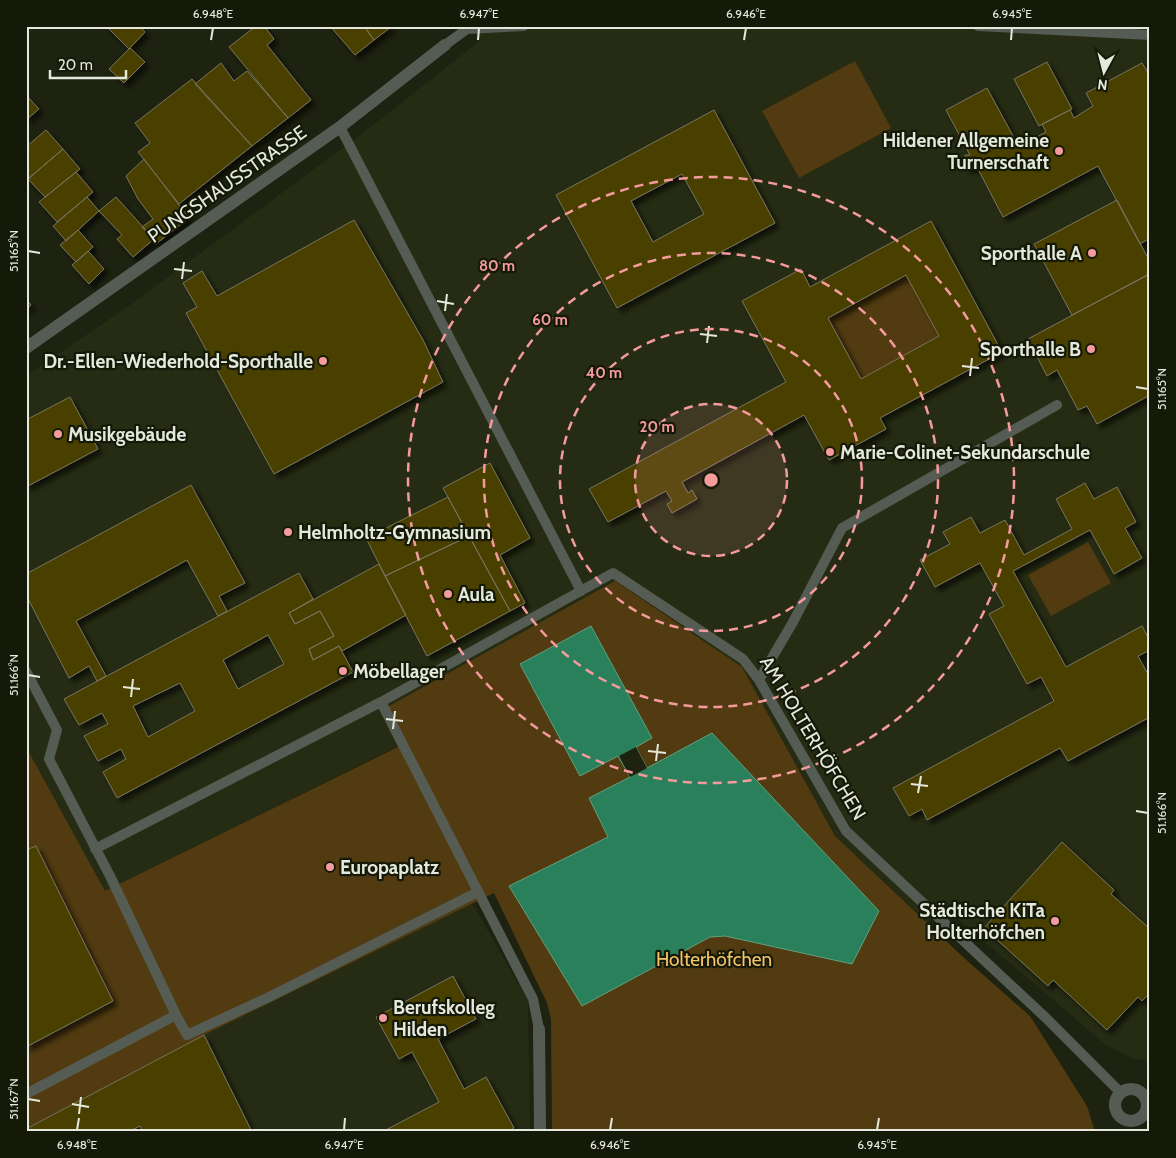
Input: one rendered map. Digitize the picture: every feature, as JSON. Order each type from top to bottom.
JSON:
[{"type":"street","name":"PUNGSHAUSSTRASSE","points":[[26,348],[340,127],[445,45]]},
{"type":"street","points":[[539,1029],[540,1132]]},
{"type":"street","points":[[1128,1090],[1137,1090],[1144,1095],[1148,1103],[1146,1111],[1141,1118],[1123,1126],[1116,1107],[1121,1093],[1128,1090]]},
{"type":"lane","points":[[445,45],[468,29],[524,26]]},
{"type":"lane","points":[[978,26],[1150,35]]},
{"type":"lane","points":[[95,849],[381,702],[581,591],[340,127]]},
{"type":"lane","points":[[758,680],[793,622],[842,528],[1057,406]]},
{"type":"lane","name":"AM HOLTERHÖFCHEN","points":[[581,591],[613,573],[743,659],[758,680],[846,831],[1046,1018],[1121,1093]]},
{"type":"lane","points":[[26,671],[57,730],[49,759],[110,876],[187,1035],[267,998],[478,892]]},
{"type":"lane","points":[[381,702],[533,999],[539,1029]]},
{"type":"lane","points":[[26,1094],[176,1015]]},
{"type":"shaded area","name":"Marie-Colinet-Sekundarschule","points":[[465,26],[1150,26],[1150,1061],[1131,1058],[1105,1044],[943,906],[927,923],[835,836],[742,667],[615,582],[380,711],[398,746],[105,892],[26,801],[26,376],[133,303],[363,133],[481,40]]},
{"type":"shaded area","points":[[591,626],[652,738],[636,747],[647,768],[712,733],[879,911],[852,964],[725,936],[710,937],[582,1006],[509,886],[608,837],[589,798],[630,777],[618,756],[580,776],[520,664]]},
{"type":"shaded area","name":"Berufskolleg Hilden","points":[[472,903],[528,1001],[530,1132],[26,1132],[26,1129],[204,1035]]},
{"type":"green space","points":[[855,61],[891,128],[799,178],[762,111]]},
{"type":"green space","points":[[906,275],[939,336],[861,379],[828,318]]},
{"type":"green space","points":[[1088,542],[1111,583],[1051,616],[1028,575]]},
{"type":"green space","name":"Holterhöfchen","points":[[615,581],[742,667],[835,836],[963,957],[1030,1016],[1087,1106],[1095,1132],[552,1132],[551,1019],[547,1003],[494,893],[204,1035],[26,1129],[26,747],[105,891],[398,747],[380,711]]},
{"type":"pier","points":[[636,747],[647,768],[630,777],[619,756]]},
{"type":"building","points":[[106,26],[139,26],[145,32],[129,49]]},
{"type":"building","points":[[256,26],[264,26],[274,39],[267,45],[311,100],[288,118],[229,47]]},
{"type":"building","points":[[330,26],[364,26],[374,40],[355,55]]},
{"type":"building","points":[[364,26],[391,26],[391,27],[374,40]]},
{"type":"building","points":[[130,48],[145,62],[124,83],[109,69]]},
{"type":"building","points":[[1047,62],[1072,109],[1039,126],[1014,79]]},
{"type":"building","points":[[221,63],[234,81],[247,71],[288,118],[252,146],[195,84]]},
{"type":"building","name":"Hildener Allgemeine Turnerschaft","points":[[1142,63],[1150,76],[1150,238],[1140,244],[1098,166],[1003,217],[978,169],[965,168],[965,155],[970,155],[946,110],[987,88],[1019,147],[1046,132],[1042,124],[1070,110],[1074,118],[1093,106],[1086,93]]},
{"type":"building","points":[[192,79],[252,146],[179,204],[138,152],[150,143],[135,123]]},
{"type":"building","points":[[26,95],[39,109],[26,120]]},
{"type":"building","points":[[714,110],[775,223],[617,308],[556,195]],"holes":[[[682,174],[704,214],[653,242],[631,201]]]},
{"type":"building","points":[[46,130],[63,149],[28,179],[26,176],[26,147]]},
{"type":"building","points":[[63,149],[80,169],[45,197],[28,179]]},
{"type":"building","points":[[144,159],[189,218],[156,244],[142,227],[153,219],[138,199],[126,176]]},
{"type":"building","points":[[76,172],[93,192],[57,222],[39,202]]},
{"type":"building","points":[[87,197],[99,211],[66,241],[53,226]]},
{"type":"building","points":[[116,197],[154,239],[133,257],[117,239],[122,235],[99,211]]},
{"type":"building","name":"Sporthalle A","points":[[1117,200],[1150,262],[1150,274],[1072,315],[1034,244]]},
{"type":"building","name":"Dr.-Ellen-Wiederhold-Sporthalle","points":[[354,220],[423,340],[443,382],[274,474],[186,313],[197,307],[183,283],[202,271],[217,296]]},
{"type":"building","points":[[931,221],[1002,352],[880,418],[886,429],[829,460],[804,415],[682,482],[688,493],[692,490],[697,499],[672,513],[667,504],[672,501],[666,491],[608,522],[589,489],[786,382],[742,301],[801,269],[810,287]],"holes":[[[906,275],[939,336],[861,379],[828,318]]]},
{"type":"building","points":[[78,230],[93,247],[76,262],[60,245]]},
{"type":"building","points":[[88,251],[104,269],[89,284],[72,265]]},
{"type":"building","name":"Sporthalle B","points":[[1147,275],[1150,280],[1150,395],[1097,424],[1087,406],[1078,410],[1057,370],[1047,376],[1028,339]]},
{"type":"building","points":[[26,299],[31,305],[26,310]]},
{"type":"building","name":"Musikgebäude","points":[[70,397],[98,449],[26,487],[26,420]]},
{"type":"building","points":[[490,463],[530,538],[500,555],[525,603],[510,611],[443,488]]},
{"type":"building","points":[[1085,483],[1094,499],[1117,487],[1136,522],[1125,528],[1142,558],[1114,574],[1090,530],[1013,571],[1066,667],[1142,626],[1150,641],[1150,650],[1138,656],[1150,678],[1150,717],[1068,761],[1060,748],[927,820],[922,809],[909,816],[893,788],[1054,701],[1041,677],[1027,684],[989,614],[1004,606],[980,563],[935,587],[920,560],[950,544],[943,532],[971,517],[980,533],[1005,520],[1024,555],[1072,529],[1056,499]]},
{"type":"building","points":[[191,485],[245,583],[219,596],[227,611],[218,616],[187,560],[76,621],[106,676],[97,681],[89,666],[69,678],[26,595],[26,574]]},
{"type":"building","points":[[448,497],[469,536],[385,576],[366,538]]},
{"type":"building","name":"Aula","points":[[469,536],[510,611],[427,656],[385,576]]},
{"type":"building","points":[[379,564],[406,615],[342,651],[339,646],[313,660],[309,649],[334,636],[320,611],[295,624],[289,613]]},
{"type":"building","points":[[299,573],[313,599],[289,613],[295,624],[320,611],[334,636],[309,649],[313,660],[339,646],[353,672],[117,798],[103,772],[126,759],[121,749],[98,761],[84,736],[108,724],[102,713],[79,725],[64,699]],"holes":[[[268,635],[284,664],[238,689],[223,660]],[[180,683],[195,711],[148,737],[133,706]]]},
{"type":"building","points":[[1062,842],[1114,890],[1111,894],[1150,929],[1150,993],[1142,1001],[1138,997],[1107,1030],[1053,980],[1048,986],[984,928]]},
{"type":"building","points":[[36,846],[113,1001],[26,1047],[26,850]]},
{"type":"building","name":"Berufskolleg Hilden","points":[[453,976],[476,1019],[438,1039],[464,1089],[486,1077],[514,1128],[508,1132],[382,1132],[439,1102],[412,1052],[399,1059],[376,1017]]},
{"type":"building","points":[[204,1035],[252,1132],[143,1132],[140,1126],[128,1132],[26,1132],[26,1129]]},
{"type":"place","name":"Hildener Allgemeine Turnerschaft","points":[[1059,151]]},
{"type":"place","name":"Sporthalle A","points":[[1092,253]]},
{"type":"place","name":"Sporthalle B","points":[[1091,349]]},
{"type":"place","name":"Dr.-Ellen-Wiederhold-Sporthalle","points":[[323,361]]},
{"type":"place","name":"Musikgebäude","points":[[58,434]]},
{"type":"place","name":"Marie-Colinet-Sekundarschule","points":[[830,452]]},
{"type":"place","name":"Helmholtz-Gymnasium","points":[[288,532]]},
{"type":"place","name":"Aula","points":[[448,594]]},
{"type":"place","name":"Möbellager","points":[[343,671]]},
{"type":"place","name":"Europaplatz","points":[[330,867]]},
{"type":"place","name":"Städtische KiTa Holterhöfchen","points":[[1055,921]]},
{"type":"place","name":"Berufskolleg Hilden","points":[[383,1018]]}]
